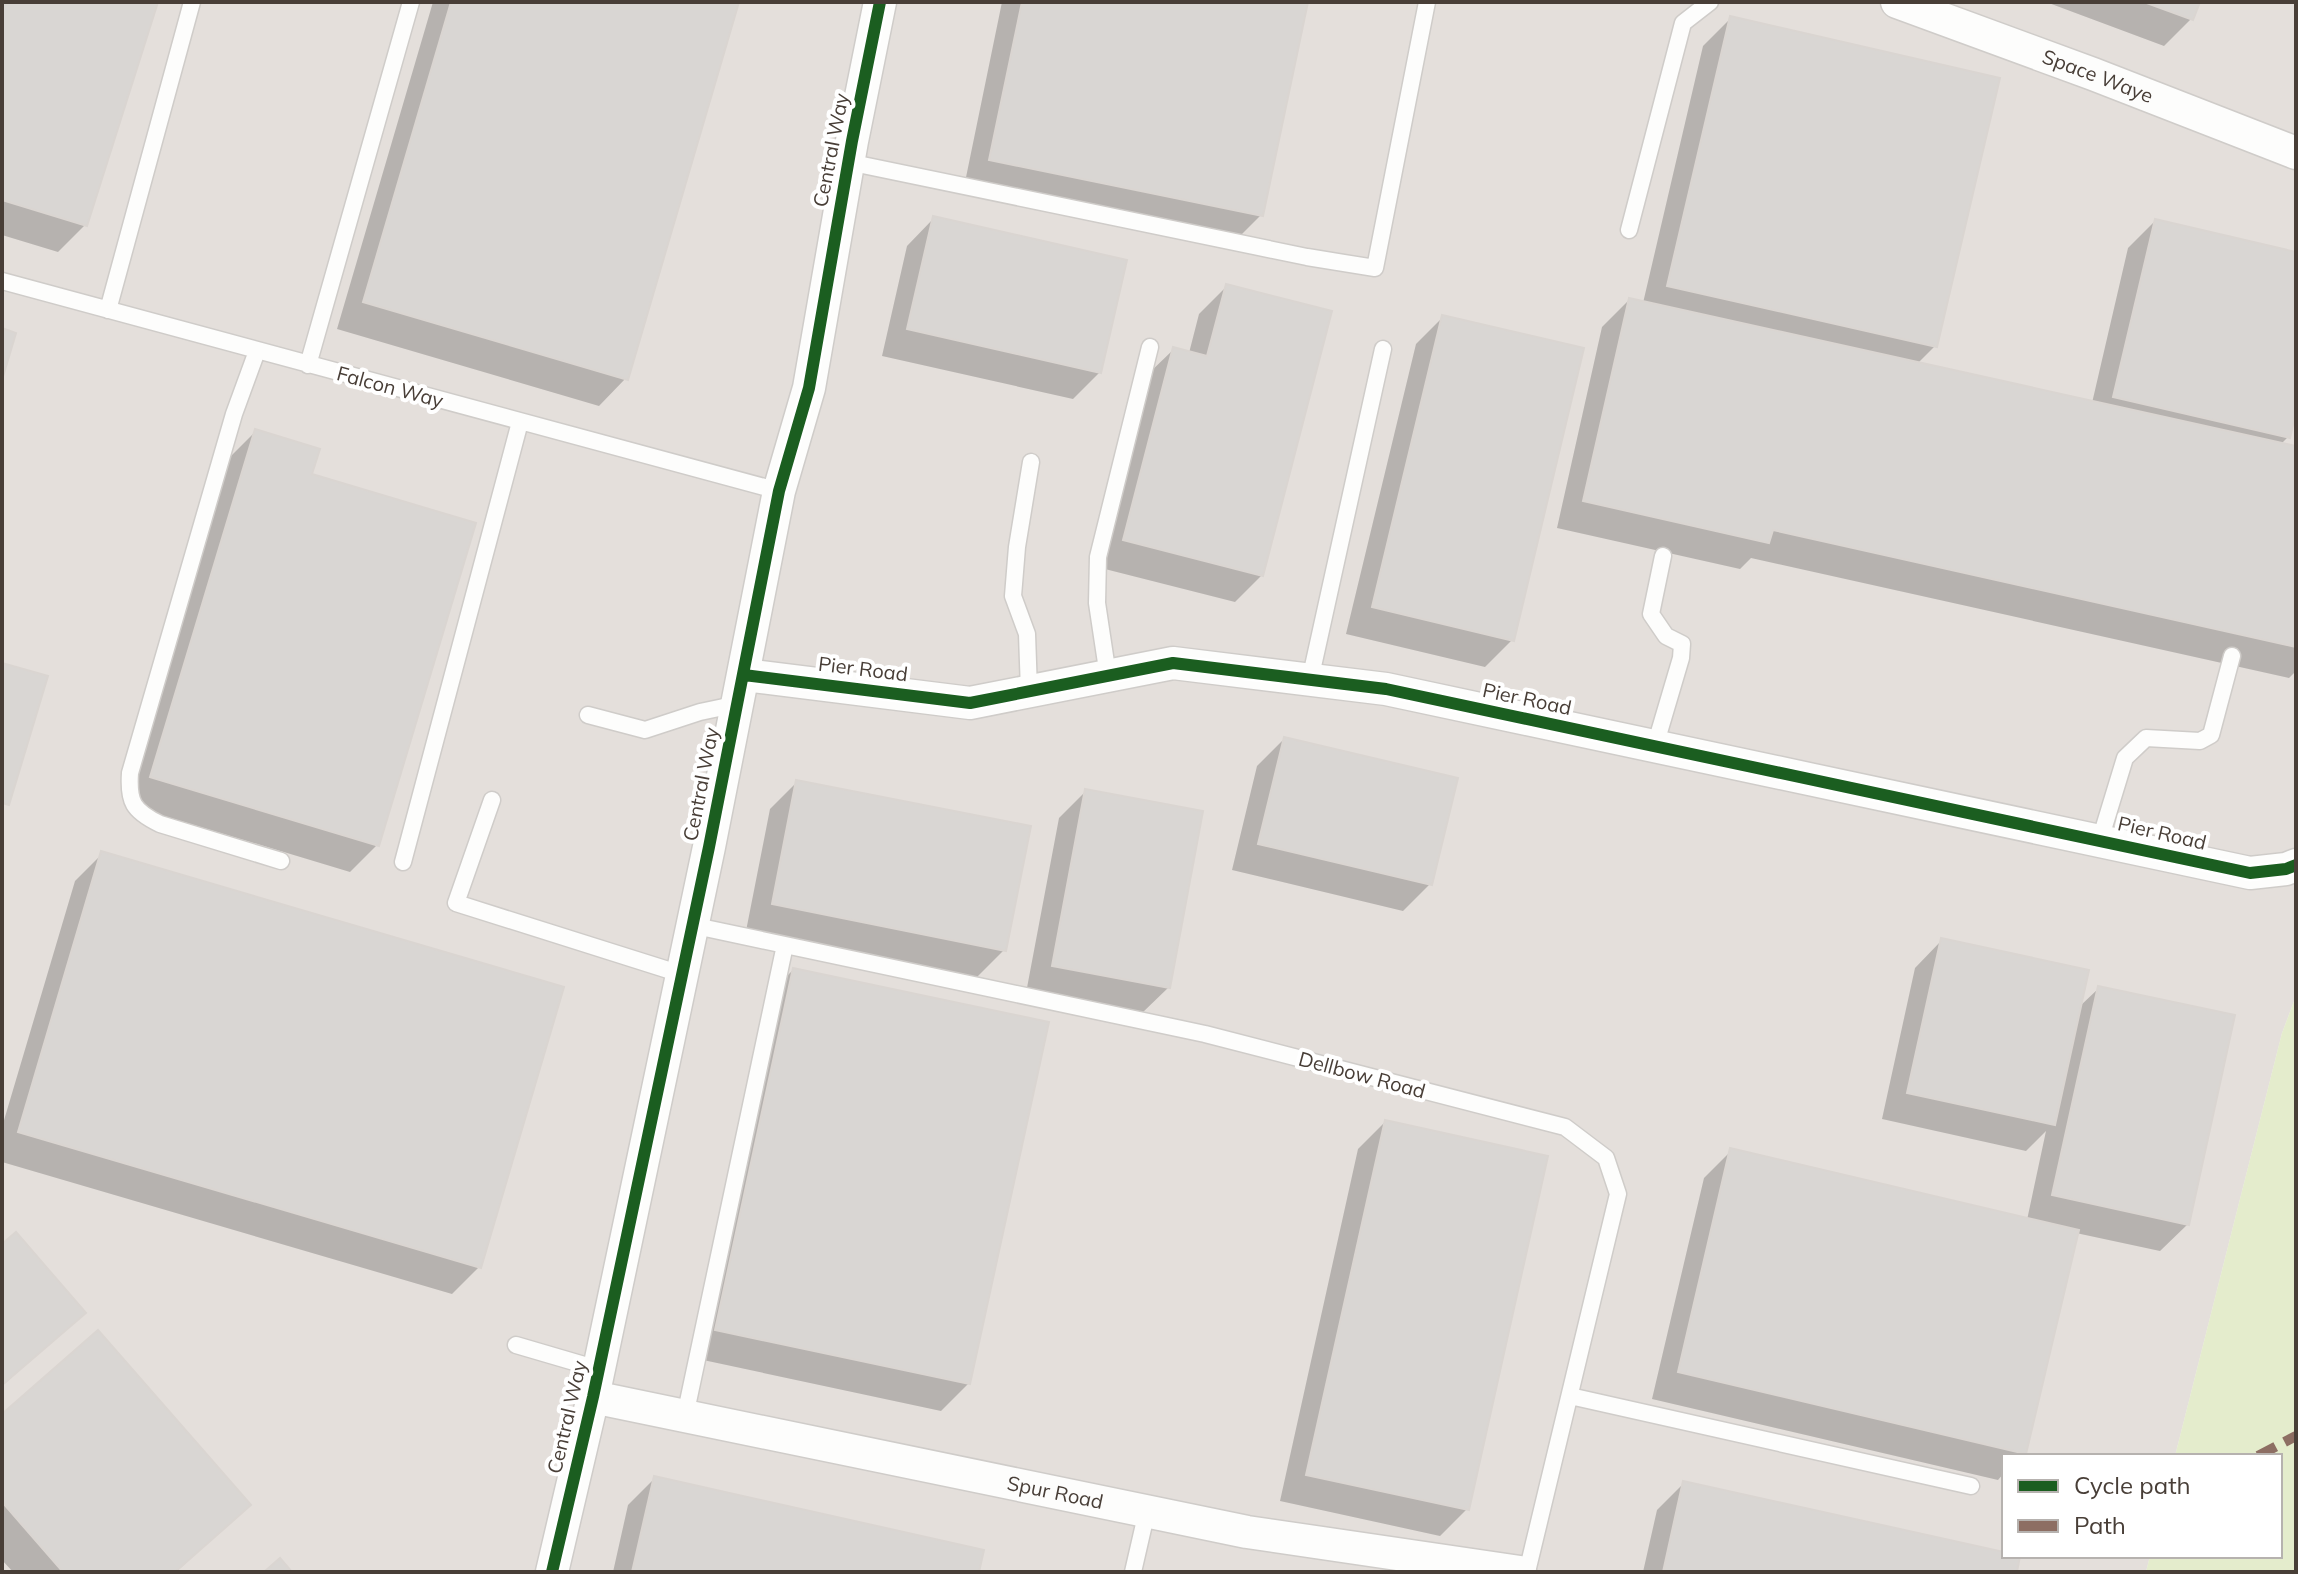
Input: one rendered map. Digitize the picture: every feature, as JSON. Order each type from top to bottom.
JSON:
[{"type":"street","name":"Central Way","points":[[552,1572],[595,1383],[741,690],[779,491],[809,388],[848,162],[880,2]]},
{"type":"street","name":"Space Waye","points":[[1897,2],[2296,153]]},
{"type":"street","name":"Pier Road","points":[[741,690],[970,703],[1173,663],[1386,689],[2250,873],[2296,865]]},
{"type":"street","name":"Spur Road","points":[[595,1383],[685,1416],[1247,1532],[1520,1572]]},
{"type":"lane","points":[[108,310],[192,2]]},
{"type":"lane","points":[[308,365],[411,2]]},
{"type":"lane","points":[[848,162],[1307,257],[1375,268],[1427,2]]},
{"type":"lane","points":[[1629,230],[1683,23],[1710,2]]},
{"type":"lane","name":"Falcon Way","points":[[2,281],[779,491]]},
{"type":"lane","points":[[1108,676],[1097,603],[1098,557],[1150,347]]},
{"type":"lane","points":[[1310,680],[1383,349]]},
{"type":"lane","points":[[257,351],[234,414],[130,773],[129,794],[145,817],[160,824],[281,861]]},
{"type":"lane","points":[[403,862],[520,422]]},
{"type":"lane","points":[[1029,691],[1027,634],[1013,596],[1017,547],[1031,462]]},
{"type":"lane","points":[[1655,746],[1681,658],[1682,644],[1666,636],[1651,614],[1663,556]]},
{"type":"lane","points":[[2100,840],[2125,758],[2146,738],[2200,741],[2211,735],[2232,656]]},
{"type":"lane","points":[[588,715],[645,730],[700,712],[741,690]]},
{"type":"lane","points":[[492,800],[456,903],[681,974]]},
{"type":"lane","name":"Dellbow Road","points":[[691,925],[1205,1034],[1565,1127],[1606,1158],[1618,1194],[1527,1572]]},
{"type":"lane","points":[[685,1416],[785,945]]},
{"type":"lane","points":[[516,1345],[595,1383]]},
{"type":"lane","points":[[1570,1396],[1971,1486]]},
{"type":"lane","points":[[1133,1572],[1147,1511]]},
{"type":"shaded area","points":[[2,2],[2296,2],[2296,996],[2282,1033],[2176,1454],[2002,1454],[2002,1558],[2150,1558],[2146,1572],[2,1572]]},
{"type":"green space","points":[[2296,996],[2296,1572],[2146,1572],[2150,1558],[2282,1558],[2282,1454],[2176,1454],[2282,1033]]},
{"type":"building","points":[[2,2],[158,2],[87,226],[2,200]]},
{"type":"building","points":[[451,2],[739,2],[628,380],[363,302]]},
{"type":"building","points":[[1022,2],[1308,2],[1263,216],[989,160]]},
{"type":"building","points":[[2144,2],[2200,2],[2193,20]]},
{"type":"building","points":[[1730,16],[2000,78],[1937,347],[1667,286]]},
{"type":"building","points":[[933,216],[1127,260],[1101,373],[907,329]]},
{"type":"building","points":[[2155,219],[2296,252],[2296,412],[2290,438],[2113,397]]},
{"type":"building","points":[[1226,284],[1332,311],[1263,576],[1123,540],[1173,347],[1207,356]]},
{"type":"building","points":[[1629,298],[2296,446],[2296,647],[1773,530],[1769,543],[1583,501]]},
{"type":"building","points":[[1442,315],[1584,348],[1514,641],[1372,607]]},
{"type":"building","points":[[2,328],[16,333],[2,380]]},
{"type":"building","points":[[255,429],[320,449],[312,474],[476,523],[379,846],[150,777]]},
{"type":"building","points":[[2,663],[48,676],[9,805],[2,803]]},
{"type":"building","points":[[1284,737],[1458,778],[1432,885],[1258,844]]},
{"type":"building","points":[[796,780],[1031,826],[1006,951],[772,904]]},
{"type":"building","points":[[1085,789],[1203,811],[1170,988],[1052,966]]},
{"type":"building","points":[[101,851],[564,987],[481,1268],[18,1132]]},
{"type":"building","points":[[1941,938],[2089,970],[2055,1125],[1907,1093]]},
{"type":"building","points":[[793,968],[1049,1022],[970,1384],[715,1330]]},
{"type":"building","points":[[2098,986],[2235,1015],[2189,1225],[2052,1195]]},
{"type":"building","points":[[1385,1120],[1548,1156],[1469,1510],[1306,1475]]},
{"type":"building","points":[[1730,1148],[2079,1230],[2026,1454],[1678,1372]]},
{"type":"building","points":[[16,1232],[86,1313],[2,1385],[2,1244]]},
{"type":"building","points":[[98,1330],[251,1505],[175,1572],[63,1572],[2,1502],[2,1414]]},
{"type":"building","points":[[654,1476],[984,1550],[979,1572],[632,1572]]},
{"type":"building","points":[[1683,1481],[2002,1552],[2002,1558],[2020,1558],[2017,1572],[1663,1572]]},
{"type":"building","points":[[280,1558],[292,1572],[264,1572]]},
{"type":"marked path","points":[[2262,1454],[2296,1436]]},
{"type":"cycle path","points":[[552,1572],[593,1397],[709,847],[779,491],[809,388],[880,2]]},
{"type":"cycle path","points":[[744,675],[970,703],[1173,663],[1386,689],[2250,873],[2296,865]]}]
